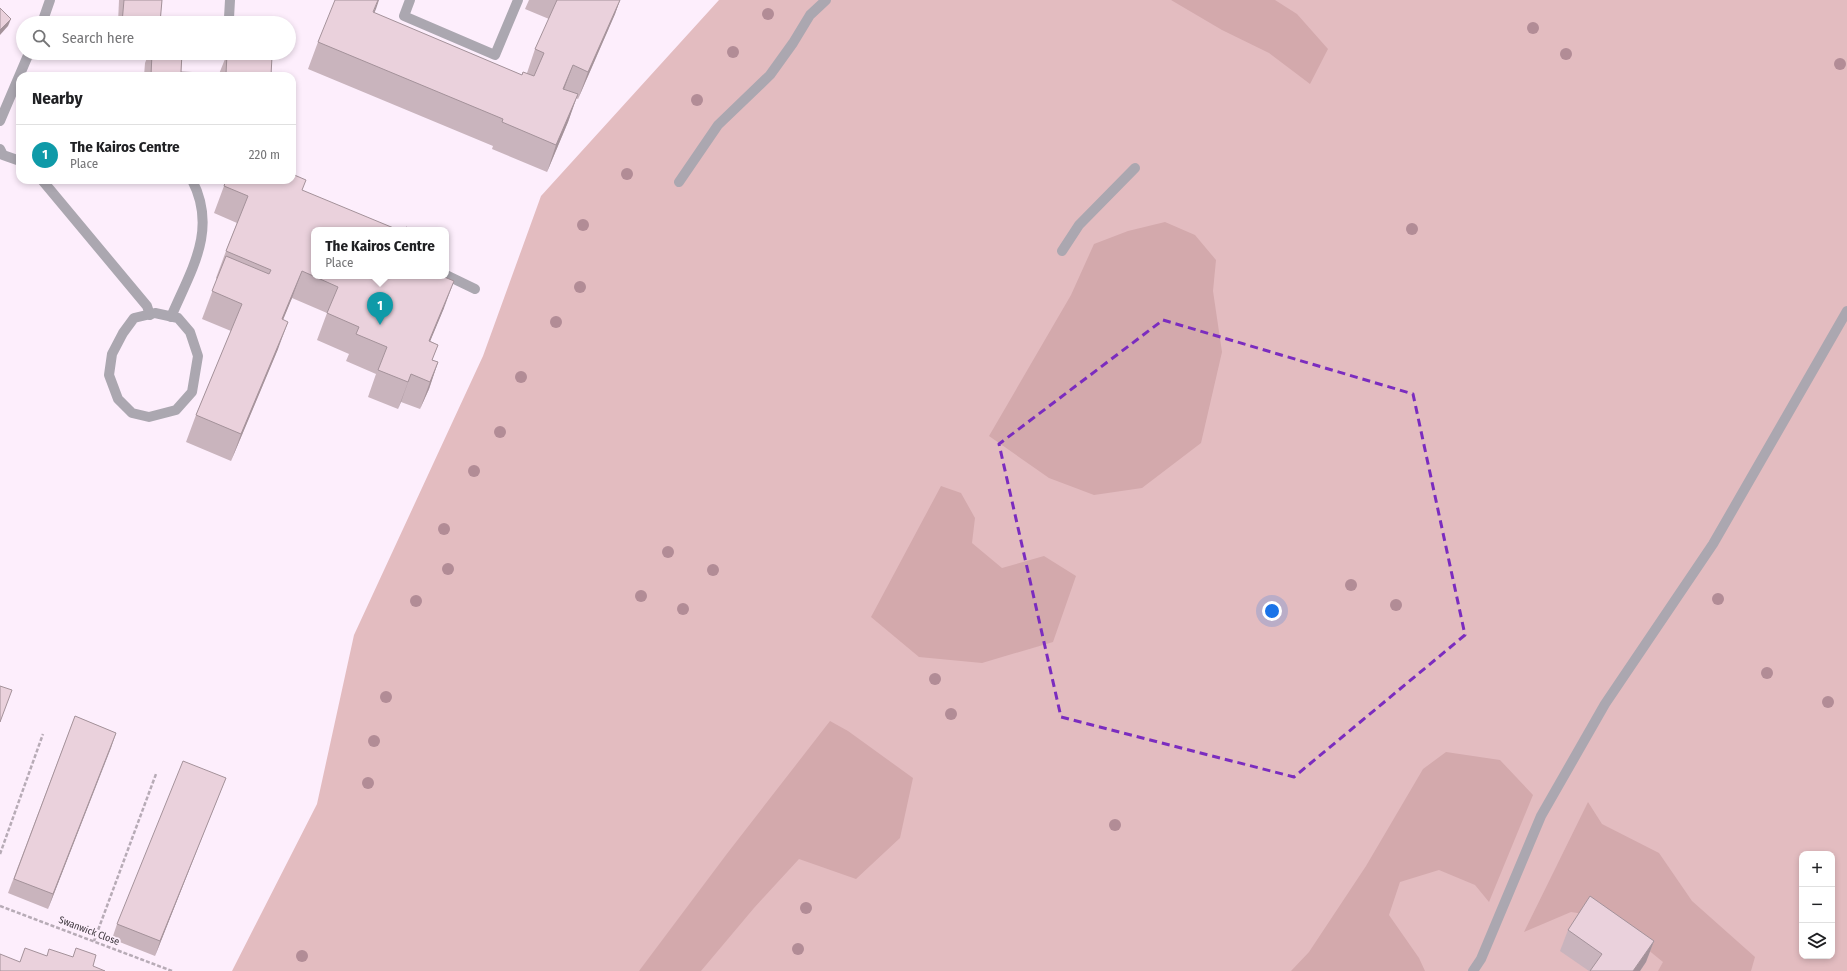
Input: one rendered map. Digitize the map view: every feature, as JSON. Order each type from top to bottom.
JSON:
[{"type":"street","points":[[44,16],[50,0]]},
{"type":"street","points":[[228,16],[230,0]]},
{"type":"street","points":[[410,0],[404,16],[495,56],[518,0]]},
{"type":"street","points":[[679,182],[718,125],[770,75],[793,43],[810,15],[826,0]]},
{"type":"street","points":[[21,72],[26,60]]},
{"type":"street","points":[[0,121],[16,83]]},
{"type":"street","points":[[0,149],[4,155],[16,157]]},
{"type":"street","points":[[1062,251],[1079,225],[1135,168]]},
{"type":"street","points":[[45,184],[147,306],[150,315]]},
{"type":"street","points":[[171,316],[202,243],[204,216],[198,192],[194,184]]},
{"type":"street","points":[[449,277],[475,289]]},
{"type":"street","points":[[1473,971],[1481,959],[1541,816],[1605,704],[1713,544],[1847,311]]},
{"type":"street","points":[[155,313],[171,316],[178,318],[190,332],[198,356],[192,392],[176,410],[149,417],[132,413],[118,399],[109,375],[112,354],[123,333],[134,318],[155,313]]},
{"type":"path","points":[[0,854],[43,734]]},
{"type":"path","points":[[94,942],[156,774]]},
{"type":"path","name":"Swanwick Close","points":[[0,906],[172,971]]},
{"type":"highlighted area","points":[[1163,320],[1413,394],[1465,635],[1294,777],[1061,717],[999,444]]},
{"type":"shaded area","points":[[719,0],[1847,0],[1847,971],[232,971],[317,804],[354,635],[483,356],[541,196]]},
{"type":"shaded area","points":[[1171,0],[1275,0],[1297,14],[1328,49],[1310,84],[1269,53],[1222,30]]},
{"type":"shaded area","points":[[1165,222],[1195,235],[1216,260],[1213,291],[1222,352],[1201,443],[1142,488],[1094,495],[1049,478],[989,436],[1071,295],[1094,244],[1128,231]]},
{"type":"shaded area","points":[[941,486],[961,493],[975,518],[972,543],[1002,568],[1044,556],[1076,576],[1053,642],[982,663],[919,657],[871,617]]},
{"type":"shaded area","points":[[830,721],[848,731],[913,778],[900,838],[856,879],[799,859],[754,908],[701,971],[639,971],[726,855]]},
{"type":"shaded area","points":[[1446,752],[1500,760],[1533,795],[1489,902],[1475,885],[1439,870],[1400,882],[1389,915],[1419,958],[1425,971],[1291,971],[1309,952],[1366,866],[1423,769]]},
{"type":"shaded area","points":[[1588,802],[1602,824],[1659,853],[1692,901],[1755,957],[1751,971],[1658,971],[1663,962],[1609,918],[1571,912],[1524,932]]},
{"type":"building","points":[[124,0],[162,0],[161,16],[123,16]]},
{"type":"building","points":[[335,0],[378,0],[373,12],[522,75],[523,72],[534,76],[544,53],[535,49],[557,0],[620,0],[588,72],[573,65],[563,89],[578,94],[556,145],[502,122],[503,119],[318,42]]},
{"type":"building","points":[[0,8],[11,19],[0,30]]},
{"type":"building","points":[[152,60],[182,60],[181,72],[151,72]]},
{"type":"building","points":[[227,60],[272,60],[271,72],[226,72]]},
{"type":"building","points":[[296,176],[306,180],[302,190],[391,227],[311,227],[311,275],[302,271],[282,319],[288,322],[241,434],[196,415],[242,304],[212,291],[226,256],[269,274],[271,270],[226,251],[248,196],[224,186],[225,184],[296,184]]},
{"type":"building","points":[[320,279],[449,279],[454,281],[429,341],[438,345],[432,360],[438,362],[430,382],[411,374],[408,382],[378,370],[387,347],[356,334],[359,327],[327,313],[338,287]]},
{"type":"building","points":[[0,686],[12,690],[0,722]]},
{"type":"building","points":[[75,716],[116,733],[53,894],[14,879]]},
{"type":"building","points":[[183,761],[226,778],[160,941],[117,924]]},
{"type":"building","points":[[1590,896],[1654,941],[1633,971],[1590,971],[1602,954],[1568,930]]},
{"type":"building","points":[[25,948],[47,956],[49,949],[73,957],[76,948],[96,955],[93,966],[105,971],[0,971],[0,954],[20,962]]},
{"type":"place","name":"The Kairos Centre","points":[[380,325]]}]
